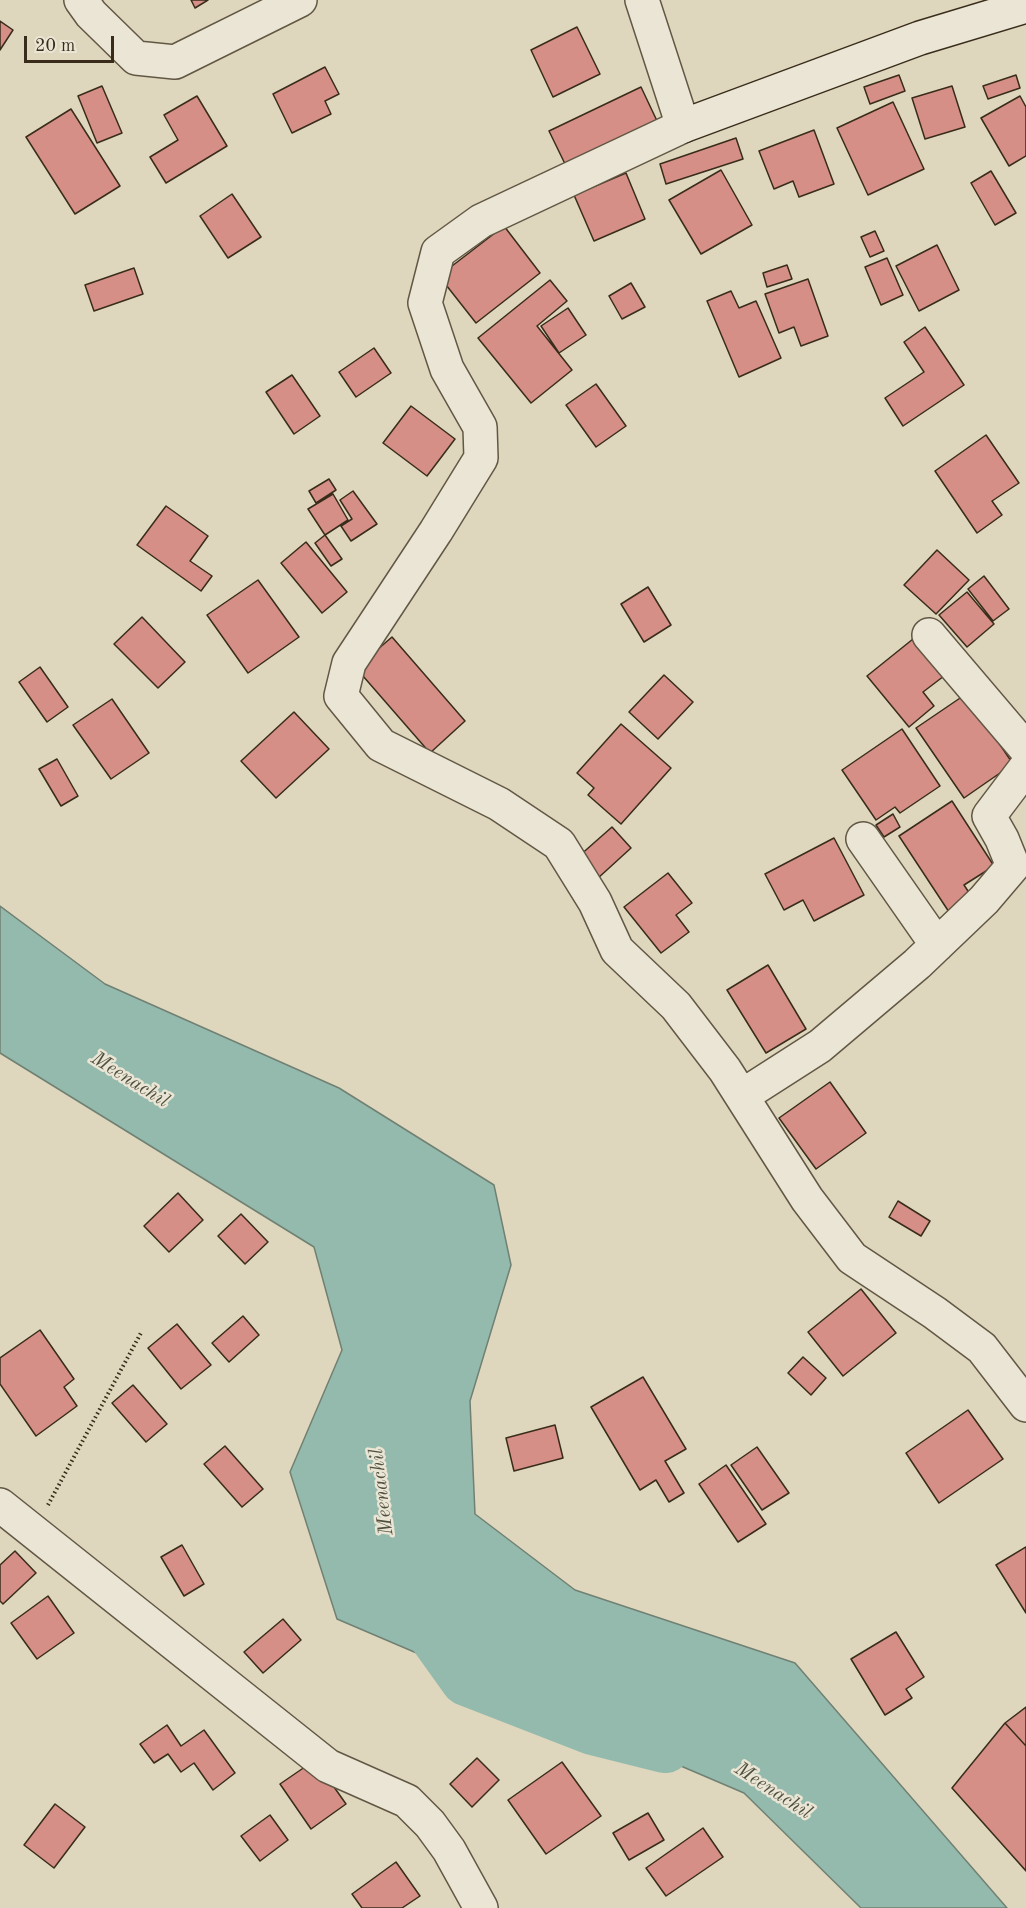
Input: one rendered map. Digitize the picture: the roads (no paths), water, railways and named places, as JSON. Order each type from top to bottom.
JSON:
[{"type":"street","points":[[81,0],[91,14],[136,58],[175,62],[300,0]]},
{"type":"street","points":[[642,0],[683,126]]},
{"type":"street","points":[[1026,6],[920,38],[683,126],[481,221],[438,252],[425,303],[447,369],[480,428],[480,458],[436,531],[349,663],[341,696],[381,745],[499,804],[559,844],[595,902],[617,950],[676,1006],[725,1070],[807,1200],[852,1258],[935,1313],[982,1348],[1026,1405]]},
{"type":"street","points":[[929,635],[1026,749]]},
{"type":"street","points":[[742,1096],[820,1046],[917,964],[984,900],[1013,866],[989,816],[1026,767]]},
{"type":"street","points":[[864,839],[937,945]]},
{"type":"street","points":[[0,1505],[328,1766],[407,1801],[430,1824],[449,1850],[481,1908]]},
{"type":"water","points":[[0,906],[105,984],[339,1088],[494,1185],[511,1265],[470,1401],[475,1514],[575,1590],[795,1663],[1007,1908],[861,1908],[744,1793],[337,1619],[290,1472],[342,1350],[314,1247],[0,1053]]},
{"type":"waterway","name":"Meenachil","points":[[419,1612],[467,1679],[593,1728],[665,1746]]}]
